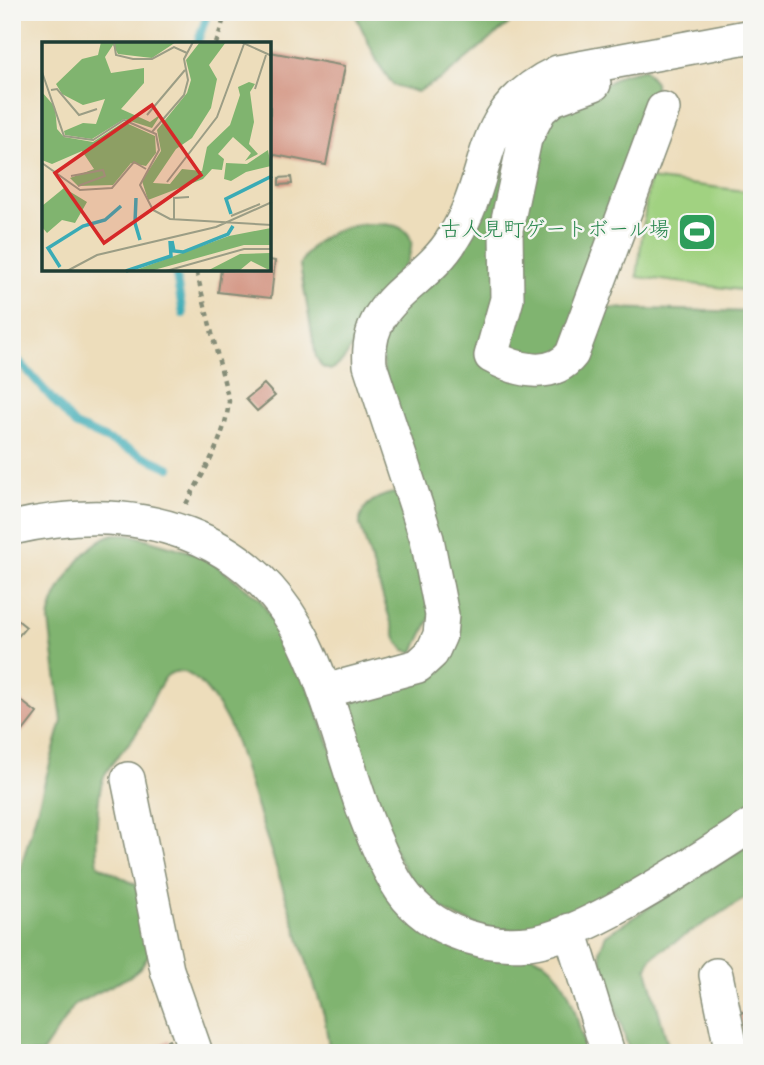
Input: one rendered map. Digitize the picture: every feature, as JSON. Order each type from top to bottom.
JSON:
[{"type":"street","points":[[325,691],[418,666],[432,653],[440,635],[442,615],[426,539],[370,365],[368,345],[373,325],[384,307],[420,278],[455,236],[467,212],[488,144],[499,120],[514,99],[535,83],[558,72],[752,36]]},
{"type":"street","points":[[604,63],[604,78],[554,99],[531,124],[508,213],[505,245],[507,299],[491,356],[507,365],[547,371],[557,369],[572,354],[663,108]]},
{"type":"street","points":[[12,528],[83,518],[130,520],[173,527],[211,543],[242,563],[269,588],[292,617],[325,691],[380,850],[397,884],[422,913],[455,933],[492,943],[530,943],[570,930],[635,897],[752,825]]},
{"type":"street","points":[[128,779],[167,970],[195,1053]]},
{"type":"street","points":[[570,930],[608,1053]]},
{"type":"street","points":[[716,975],[732,1053]]},
{"type":"path","points":[[217,42],[226,12]]},
{"type":"path","points":[[173,527],[220,442],[227,422],[229,401],[203,309],[196,271]]},
{"type":"green space","points":[[354,12],[523,12],[443,78],[417,92],[393,85],[378,63]]},
{"type":"green space","points":[[644,69],[655,82],[656,108],[605,308],[752,312],[752,808],[643,878],[581,911],[528,929],[494,929],[477,925],[445,911],[419,889],[408,875],[383,821],[350,721],[350,708],[358,695],[441,659],[379,345],[498,147],[623,74]]},
{"type":"green space","name":"古人見町ゲートボール場","points":[[649,179],[752,192],[749,291],[637,277]]},
{"type":"green space","points":[[364,224],[392,225],[408,233],[411,244],[409,257],[393,285],[366,318],[348,354],[330,370],[322,367],[316,357],[300,265],[318,241],[335,231]]},
{"type":"green space","points":[[393,493],[400,496],[431,616],[414,652],[404,650],[397,641],[360,525],[362,513],[370,503]]},
{"type":"green space","points":[[114,534],[129,534],[204,556],[259,598],[297,658],[385,892],[544,961],[561,979],[567,990],[586,1053],[330,1053],[324,1015],[233,734],[208,691],[188,674],[178,672],[164,678],[136,734],[106,772],[98,809],[98,865],[136,885],[149,954],[142,966],[129,977],[75,1004],[42,1053],[12,1053],[12,899],[62,721],[49,621],[51,610],[63,583],[82,557],[103,539]]},
{"type":"green space","points":[[752,842],[752,894],[651,958],[647,969],[670,1053],[630,1053],[602,964],[600,950],[606,935]]},
{"type":"building","points":[[271,52],[345,66],[326,165],[271,154]]},
{"type":"building","points":[[291,177],[292,184],[279,185],[279,178]]},
{"type":"building","points":[[271,260],[275,261],[271,298],[218,292],[221,271],[271,271]]},
{"type":"building","points":[[264,384],[275,396],[257,411],[246,399]]},
{"type":"building","points":[[15,618],[26,627],[15,640],[12,637]]},
{"type":"building","points":[[12,694],[37,713],[12,745],[12,721],[15,717],[12,715]]},
{"type":"building","points":[[752,1010],[752,1053],[748,1053],[739,1013]]},
{"type":"building","points":[[169,1040],[175,1053],[142,1053]]},
{"type":"waterway","points":[[198,42],[208,12]]},
{"type":"waterway","points":[[175,271],[183,314]]},
{"type":"waterway","points":[[12,353],[75,425],[170,468]]},
{"type":"place","name":"古人見町ゲートボール場","points":[[697,232]]}]
